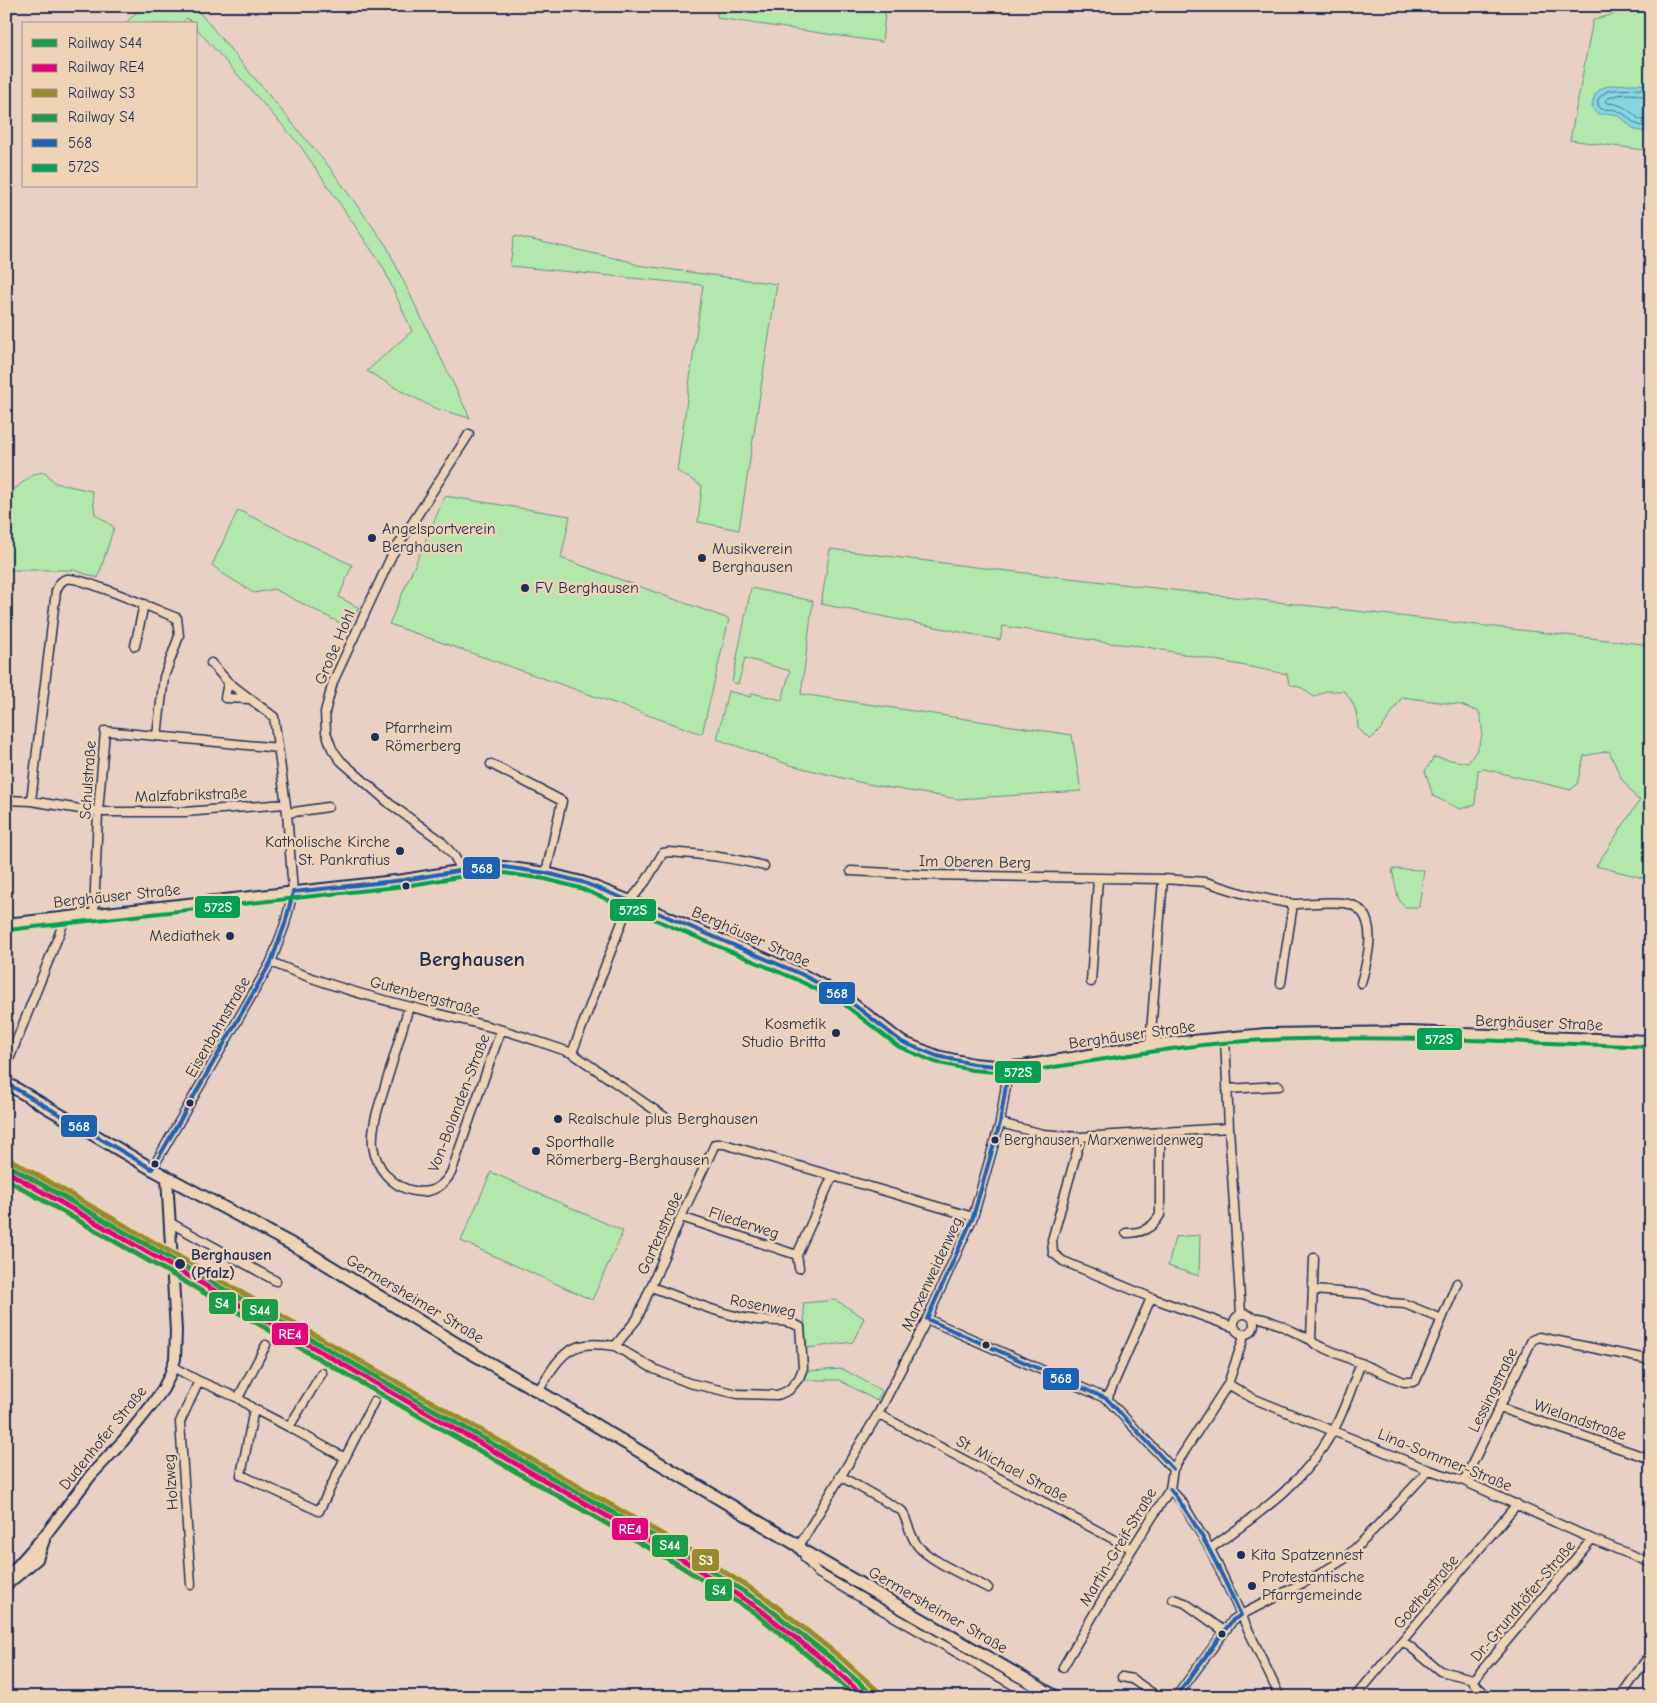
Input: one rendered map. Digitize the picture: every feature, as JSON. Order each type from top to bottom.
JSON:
[{"type":"main road","name":"Germersheimer Straße","points":[[6,1082],[152,1169],[310,1254],[463,1348],[1056,1697]]},
{"type":"street","name":"Große Hohl","points":[[458,871],[458,863],[454,856],[440,840],[390,804],[332,750],[326,732],[325,712],[333,682],[392,555],[469,434]]},
{"type":"street","points":[[31,801],[56,591],[59,584],[66,579],[74,579],[177,618],[179,636],[164,677],[157,736]]},
{"type":"street","points":[[135,646],[144,604]]},
{"type":"street","points":[[211,663],[228,682],[225,698],[250,699]]},
{"type":"street","name":"Eisenbahnstraße","points":[[152,1169],[271,962],[285,924],[293,892],[287,813],[274,716],[228,682]]},
{"type":"street","name":"Schulstraße","points":[[94,914],[98,812],[105,732],[278,748]]},
{"type":"street","points":[[491,764],[562,801],[546,873]]},
{"type":"street","name":"Malzfabrikstraße","points":[[6,801],[31,801],[98,812],[185,812],[285,804]]},
{"type":"street","points":[[287,813],[328,807]]},
{"type":"street","points":[[572,1054],[630,901],[646,881],[663,853],[714,855],[764,866]]},
{"type":"street","name":"Berghäuser Straße","points":[[6,924],[404,880],[476,868],[504,867],[546,873],[582,882],[630,901],[801,974],[844,996],[902,1042],[937,1056],[980,1065],[1007,1067],[1150,1045],[1266,1034],[1410,1032],[1651,1041]]},
{"type":"street","name":"Im Oberen Berg","points":[[851,871],[928,875],[1163,879],[1206,882],[1251,896],[1293,904],[1344,903],[1355,907],[1365,917],[1370,935],[1368,959],[1361,983]]},
{"type":"street","points":[[1090,982],[1098,879]]},
{"type":"street","points":[[1150,1045],[1163,879]]},
{"type":"street","points":[[1281,983],[1293,904]]},
{"type":"street","points":[[6,1067],[66,917]]},
{"type":"street","name":"Gutenbergstraße","points":[[271,962],[290,970],[409,1006],[501,1030],[572,1054],[665,1116]]},
{"type":"street","name":"Von-Bolanden-Straße","points":[[409,1006],[375,1118],[373,1146],[381,1168],[388,1178],[408,1190],[421,1193],[437,1189],[446,1181],[451,1173],[501,1030]]},
{"type":"street","points":[[1225,1038],[1241,1314]]},
{"type":"street","name":"Marxenweidenweg","points":[[801,1548],[840,1476],[878,1414],[927,1319],[973,1217],[1000,1123],[1007,1067]]},
{"type":"street","points":[[1227,1089],[1279,1086]]},
{"type":"street","points":[[1000,1123],[1043,1134],[1081,1137],[1229,1128]]},
{"type":"street","points":[[1126,1232],[1138,1233],[1154,1225],[1160,1215],[1160,1132]]},
{"type":"street","points":[[1081,1137],[1052,1240],[1053,1253],[1063,1261],[1150,1298],[1230,1326],[1234,1325]]},
{"type":"street","name":"Gartenstraße","points":[[615,1346],[637,1319],[681,1217],[716,1144],[724,1144],[973,1217]]},
{"type":"street","name":"Dudenhofer Straße","points":[[6,1579],[46,1534],[91,1476],[123,1441],[151,1406],[163,1389],[173,1367],[176,1349],[176,1330],[167,1177]]},
{"type":"street","name":"Fliederweg","points":[[799,1268],[797,1255],[832,1177]]},
{"type":"street","name":"Fliederweg","points":[[681,1217],[797,1255]]},
{"type":"street","points":[[169,1222],[276,1281]]},
{"type":"street","points":[[1311,1340],[1314,1258]]},
{"type":"street","points":[[1243,1334],[1238,1332],[1234,1325],[1236,1318],[1241,1314],[1248,1314],[1253,1318],[1271,1322],[1311,1340],[1315,1344],[1404,1382],[1413,1382],[1416,1380],[1457,1283]]},
{"type":"street","name":"Rosenweg","points":[[615,1346],[654,1369],[689,1382],[738,1394],[778,1395],[789,1390],[800,1378],[803,1368],[800,1327],[792,1322],[750,1319],[651,1287]]},
{"type":"street","points":[[1313,1290],[1368,1295],[1390,1303],[1405,1304],[1442,1318]]},
{"type":"street","points":[[1106,1399],[1150,1298]]},
{"type":"street","name":"Martin-Greif-Straße","points":[[1063,1667],[1132,1549],[1170,1489],[1173,1469],[1228,1384],[1243,1340],[1243,1334],[1248,1333],[1253,1328],[1253,1318]]},
{"type":"street","points":[[927,1319],[1106,1399],[1173,1469]]},
{"type":"street","name":"Lessingstraße","points":[[1464,1481],[1532,1340],[1539,1337],[1651,1360]]},
{"type":"street","points":[[538,1391],[560,1358],[578,1345],[599,1344],[615,1346]]},
{"type":"street","points":[[238,1398],[266,1345]]},
{"type":"street","points":[[1210,1549],[1278,1498],[1307,1471],[1334,1430],[1361,1364]]},
{"type":"street","points":[[173,1367],[238,1398],[254,1409],[345,1458]]},
{"type":"street","points":[[289,1427],[322,1373]]},
{"type":"street","name":"Holzweg","points":[[192,1585],[180,1422],[199,1381]]},
{"type":"street","name":"Lina-Sommer-Straße","points":[[1228,1384],[1252,1398],[1429,1470],[1464,1481],[1592,1539],[1651,1563]]},
{"type":"street","points":[[254,1409],[241,1475],[319,1511],[374,1401]]},
{"type":"street","name":"Wielandstraße","points":[[1500,1408],[1651,1458]]},
{"type":"street","name":"St. Michael Straße","points":[[878,1414],[1132,1549]]},
{"type":"street","points":[[1176,1697],[1233,1620],[1320,1574],[1344,1559],[1429,1470]]},
{"type":"street","points":[[840,1476],[902,1511],[908,1521],[916,1545],[926,1554],[988,1588]]},
{"type":"street","points":[[1170,1489],[1182,1502],[1210,1549],[1280,1697]]},
{"type":"street","name":"Goethestraße","points":[[1355,1697],[1517,1504]]},
{"type":"street","name":"Dudenhofer Straße","points":[[6,1585],[37,1559],[46,1534]]},
{"type":"street","name":"Dr.-Grundhöfer-Straße","points":[[1473,1679],[1592,1539]]},
{"type":"street","name":"Germersheimer Straße","points":[[801,1548],[818,1573],[1034,1697]]},
{"type":"street","points":[[1173,1599],[1185,1603],[1224,1631]]},
{"type":"street","name":"Dr.-Grundhöfer-Straße","points":[[1403,1641],[1440,1671],[1473,1679]]},
{"type":"street","points":[[1620,1697],[1651,1653]]},
{"type":"street","points":[[1122,1677],[1132,1679],[1158,1697]]},
{"type":"street","name":"Dr.-Grundhöfer-Straße","points":[[1473,1679],[1474,1683],[1488,1697]]},
{"type":"shaded area","points":[[6,1155],[158,1242],[166,1243],[165,1265],[6,1174]]},
{"type":"shaded area","points":[[175,1257],[414,1391],[728,1576],[843,1658],[883,1697],[853,1697],[803,1651],[676,1562],[378,1390],[380,1387],[202,1284],[200,1287],[176,1274]]},
{"type":"green space","points":[[143,6],[194,6],[330,168],[386,245],[470,418],[437,409],[367,371],[412,331],[383,267],[299,144],[198,30],[198,22],[191,22],[187,18],[183,22],[127,22]]},
{"type":"green space","points":[[717,6],[886,6],[882,42],[717,18]]},
{"type":"green space","points":[[1622,6],[1651,6],[1651,151],[1570,140],[1593,20],[1625,11]]},
{"type":"green space","points":[[514,236],[628,261],[637,265],[777,284],[739,530],[698,522],[702,486],[677,471],[703,285],[510,266]]},
{"type":"green space","points":[[45,472],[55,483],[92,491],[95,514],[114,527],[98,578],[74,570],[6,570],[6,496],[33,474]]},
{"type":"green space","name":"FV Berghausen","points":[[445,496],[570,516],[561,558],[729,619],[702,734],[389,624]]},
{"type":"green space","points":[[238,510],[352,565],[339,597],[359,608],[348,627],[274,589],[254,593],[212,565]]},
{"type":"green space","points":[[830,549],[1651,645],[1651,880],[1596,866],[1640,800],[1637,799],[1621,778],[1609,751],[1584,756],[1577,784],[1571,790],[1484,769],[1478,770],[1475,805],[1460,809],[1433,796],[1425,771],[1434,757],[1468,763],[1481,739],[1482,727],[1479,712],[1461,705],[1402,697],[1382,728],[1370,740],[1358,728],[1355,708],[1344,691],[1326,691],[1314,697],[1302,688],[1289,684],[1287,674],[1142,646],[1109,643],[1003,626],[1000,640],[821,604]]},
{"type":"green space","points":[[751,588],[813,601],[801,694],[1072,735],[1081,791],[958,799],[867,784],[790,765],[717,739],[728,691],[751,697],[752,693],[782,700],[790,671],[745,658],[738,684],[732,682]]},
{"type":"green space","points":[[1392,869],[1424,870],[1419,907],[1404,907],[1398,898]]},
{"type":"green space","points":[[491,1172],[623,1231],[592,1300],[461,1241]]},
{"type":"green space","points":[[1200,1235],[1199,1276],[1168,1266],[1175,1237]]},
{"type":"green space","points":[[836,1300],[864,1318],[853,1342],[807,1348],[803,1303]]},
{"type":"green space","points":[[843,1369],[882,1391],[877,1401],[839,1380],[804,1380],[807,1371]]},
{"type":"water","points":[[1645,84],[1651,89],[1651,131],[1638,131],[1619,116],[1614,114],[1597,114],[1592,108],[1596,94],[1604,87]]},
{"type":"rail line","name":"S3","points":[[9,1159],[686,1548],[766,1598],[840,1657],[879,1692]]},
{"type":"rail line","name":"S44","points":[[6,1164],[683,1553],[762,1603],[836,1662],[875,1697]]},
{"type":"rail line","name":"RE4","points":[[6,1171],[680,1558],[758,1608],[832,1667],[865,1697]]},
{"type":"rail line","name":"S4","points":[[6,1179],[677,1564],[755,1613],[856,1697]]},
{"type":"transit line","name":"568","points":[[293,892],[404,880],[476,868],[504,867],[546,873],[582,882],[630,901],[801,974],[844,997],[902,1042],[937,1056],[973,1064],[1007,1067]]},
{"type":"transit line","name":"572S","points":[[7,930],[405,886],[477,874],[504,873],[545,879],[580,888],[798,980],[841,1002],[899,1047],[935,1062],[972,1070],[1007,1073],[1023,1072],[1176,1048],[1268,1040],[1363,1038],[1651,1047]]},
{"type":"transit line","name":"568","points":[[152,1169],[271,962],[285,924],[293,892]]},
{"type":"transit line","name":"568","points":[[927,1319],[973,1217],[1000,1123],[1007,1067]]},
{"type":"transit line","name":"568","points":[[6,1083],[152,1169]]},
{"type":"transit line","name":"568","points":[[927,1319],[1107,1399],[1173,1469]]},
{"type":"transit line","name":"568","points":[[1170,1489],[1201,1534],[1241,1615]]},
{"type":"transit line","name":"568","points":[[1176,1697],[1224,1631],[1233,1620],[1241,1615]]},
{"type":"place","name":"Angelsportverein Berghausen","points":[[372,538]]},
{"type":"place","name":"Musikverein Berghausen","points":[[702,558]]},
{"type":"place","name":"FV Berghausen","points":[[525,588]]},
{"type":"place","name":"Pfarrheim Römerberg","points":[[375,737]]},
{"type":"place","name":"Katholische Kirche St. Pankratius","points":[[400,851]]},
{"type":"place","name":"Mediathek","points":[[230,936]]},
{"type":"place","name":"Kosmetik Studio Britta","points":[[836,1033]]},
{"type":"place","name":"Realschule plus Berghausen","points":[[558,1119]]},
{"type":"place","name":"Berghausen, Marxenweidenweg","points":[[995,1140]]},
{"type":"place","name":"Sporthalle Römerberg-Berghausen","points":[[536,1151]]},
{"type":"place","name":"Berghausen (Pfalz)","points":[[180,1264]]},
{"type":"place","name":"Kita Spatzennest","points":[[1241,1555]]},
{"type":"place","name":"Protestantische Pfarrgemeinde","points":[[1252,1586]]},
{"type":"district","name":"Berghausen","points":[[472,959]]}]
